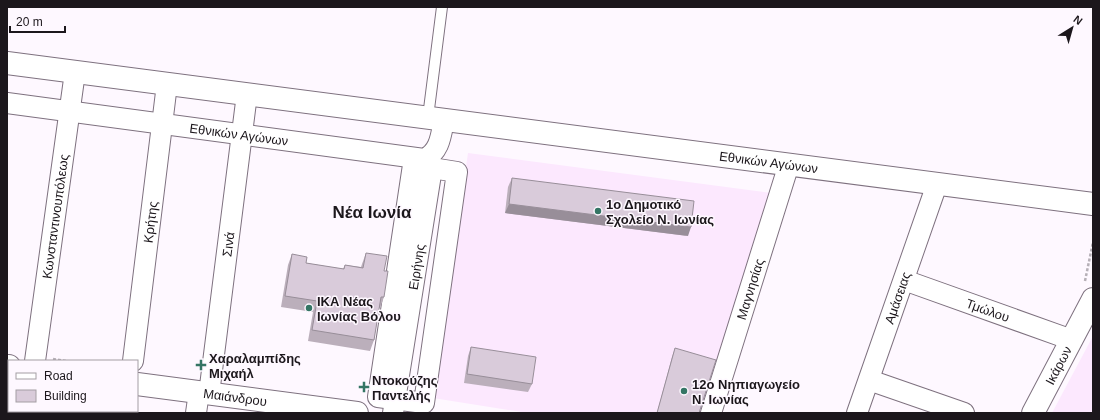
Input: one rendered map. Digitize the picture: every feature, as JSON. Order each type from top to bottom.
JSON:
[{"type":"main road","name":"Εθνικών Αγώνων","points":[[7,63],[1093,204]]},
{"type":"main road","name":"Ικάρων","points":[[1033,413],[1088,308],[1093,282]]},
{"type":"main road","name":"Μαιάνδρου","points":[[138,384],[201,400],[357,413]]},
{"type":"street","name":"Κωνσταντινουπόλεως","points":[[35,360],[75,72]]},
{"type":"street","name":"Κρήτης","points":[[132,360],[167,84]]},
{"type":"street","name":"Σινά","points":[[201,400],[247,94]]},
{"type":"street","name":"Εθνικών Αγώνων","points":[[7,103],[424,158],[431,156],[440,139],[436,118]]},
{"type":"street","name":"Μαγνησίας","points":[[711,413],[789,164]]},
{"type":"street","name":"Ειρήνης","points":[[432,168],[457,172],[424,403],[394,406],[432,168]]},
{"type":"street","name":"Αμάσειας","points":[[857,413],[938,184]]},
{"type":"street","name":"Τμώλου","points":[[904,280],[1072,340]]},
{"type":"street","points":[[869,380],[964,413]]},
{"type":"lane","points":[[436,118],[442,7]]},
{"type":"shaded area","points":[[468,153],[771,193],[702,413],[528,413],[433,398]]},
{"type":"shaded area","points":[[1093,336],[1093,413],[1052,413]]},
{"type":"building","name":"1ο Δημοτικό Σχολείο Ν. Ιωνίας","points":[[512,178],[694,201],[691,227],[509,204]]},
{"type":"building","name":"ΙΚΑ Νέας Ιωνίας Βόλου","points":[[366,253],[387,256],[384,271],[388,271],[384,297],[381,297],[374,340],[312,330],[317,301],[285,296],[292,254],[307,257],[306,263],[344,269],[345,265],[363,268]]},
{"type":"building","points":[[471,347],[536,357],[532,384],[467,374]]},
{"type":"building","name":"12ο Νηπιαγωγείο Ν. Ιωνίας","points":[[675,348],[716,360],[699,413],[657,413]]},
{"type":"place","name":"1ο Δημοτικό Σχολείο Ν. Ιωνίας","points":[[598,211]]},
{"type":"place","name":"ΙΚΑ Νέας Ιωνίας Βόλου","points":[[309,308]]},
{"type":"place","name":"Χαραλαμπίδης Μιχαήλ","points":[[201,365]]},
{"type":"place","name":"Ντοκούζης Παντελής","points":[[364,387]]},
{"type":"place","name":"12ο Νηπιαγωγείο Ν. Ιωνίας","points":[[684,391]]},
{"type":"district","name":"Νέα Ιωνία","points":[[372,212]]}]
